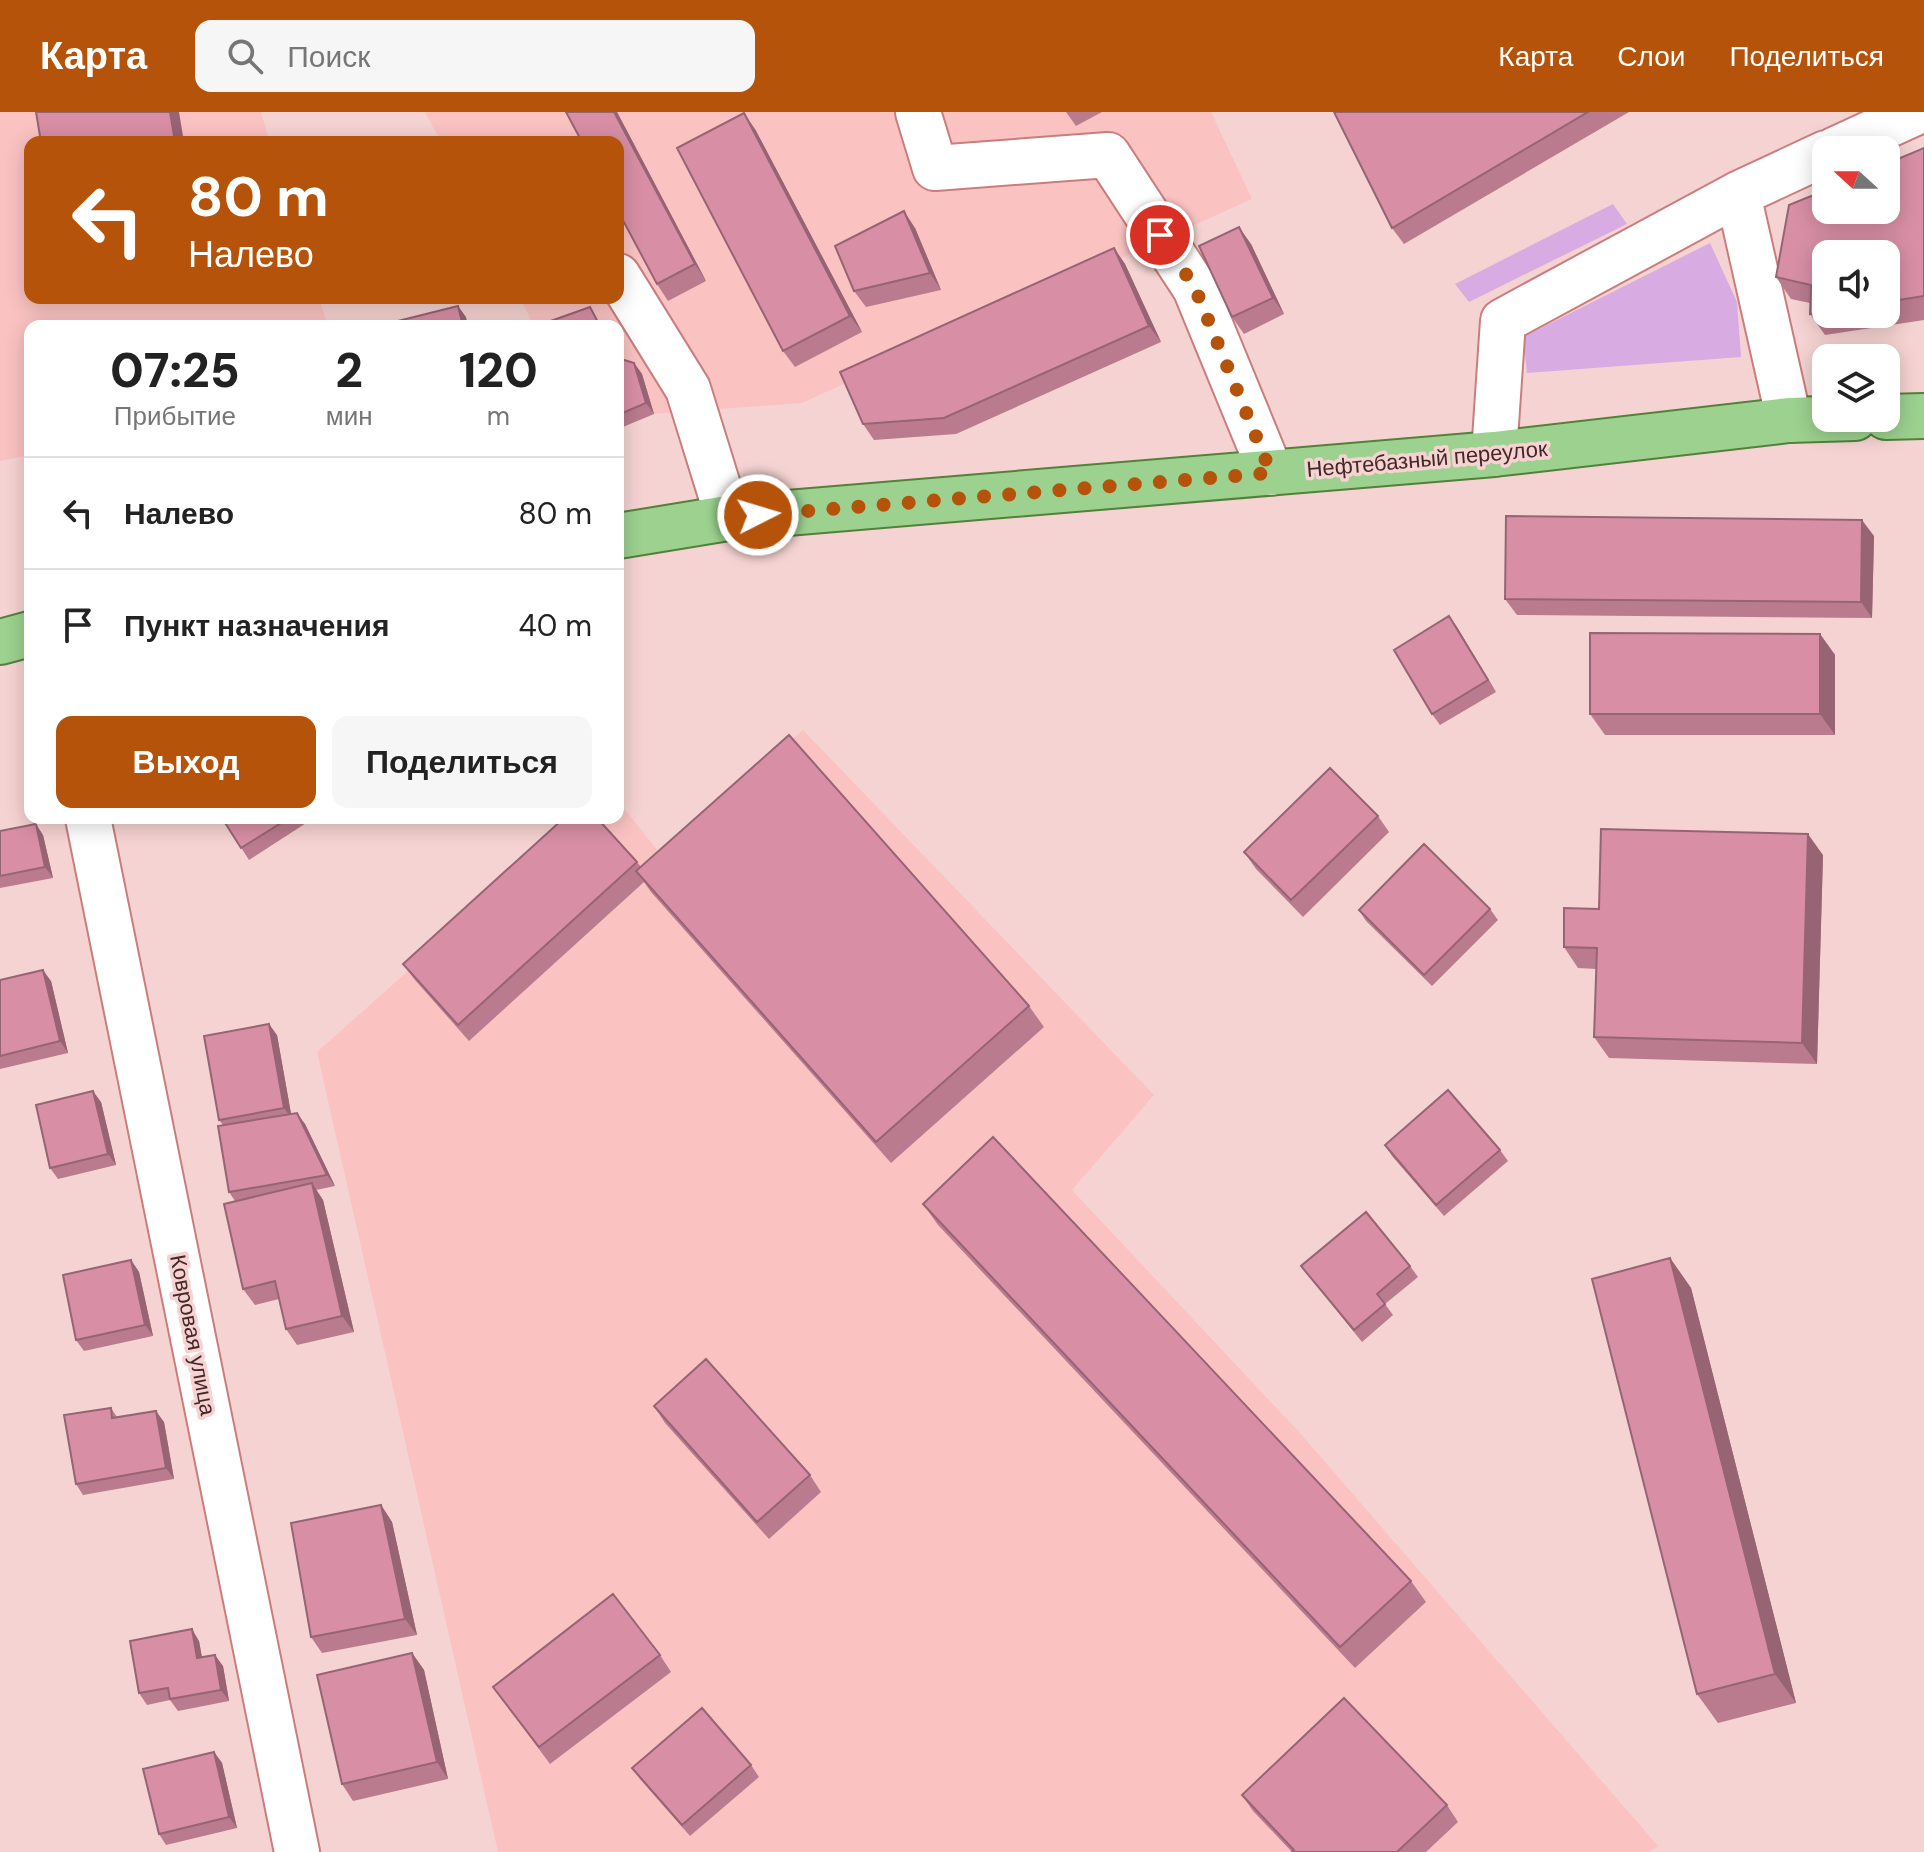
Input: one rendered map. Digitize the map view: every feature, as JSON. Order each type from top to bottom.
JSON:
[{"type":"main road","points":[[1900,417],[1924,416]]},
{"type":"main road","name":"Нефтебазный переулок","points":[[624,535],[728,518],[1494,454],[1812,419]]},
{"type":"main road","points":[[0,642],[24,636]]},
{"type":"street","points":[[918,112],[935,168],[1108,155],[1195,288],[1271,473]]},
{"type":"street","points":[[1865,136],[1917,112]]},
{"type":"street","points":[[1494,454],[1503,321],[1738,194],[1812,160]]},
{"type":"street","points":[[1738,194],[1789,420]]},
{"type":"street","points":[[624,286],[688,389],[728,518]]},
{"type":"street","name":"Ковровая улица","points":[[89,824],[297,1852]]},
{"type":"shaded area","points":[[0,112],[261,112],[268,136],[24,136],[24,304],[321,304],[326,320],[24,320],[24,456],[0,461]]},
{"type":"shaded area","points":[[425,112],[1211,112],[1252,199],[802,403],[654,414],[624,426],[624,320],[531,320],[523,304],[624,304],[624,136],[438,136]]},
{"type":"shaded area","points":[[1613,204],[1627,224],[1469,302],[1455,284]]},
{"type":"shaded area","points":[[1710,243],[1737,302],[1741,357],[1527,373],[1523,337]]},
{"type":"shaded area","points":[[803,730],[1154,1095],[1072,1190],[1300,1433],[1658,1846],[1649,1852],[498,1852],[317,1052],[573,824],[624,824],[624,808],[658,851]]},
{"type":"building","points":[[36,112],[170,112],[174,136],[40,136]]},
{"type":"building","points":[[566,112],[614,112],[695,264],[657,284],[624,222],[624,136],[579,136]]},
{"type":"building","points":[[1334,112],[1588,112],[1392,228]]},
{"type":"building","points":[[744,113],[850,316],[783,351],[677,148]]},
{"type":"building","points":[[1924,148],[1924,296],[1900,300],[1900,240],[1812,240],[1812,314],[1810,314],[1811,285],[1776,277],[1789,205],[1812,196],[1812,224],[1900,224],[1900,158]]},
{"type":"building","points":[[904,211],[930,273],[854,291],[835,246]]},
{"type":"building","points":[[1239,227],[1273,298],[1232,317],[1199,246]]},
{"type":"building","points":[[1114,248],[1149,326],[944,418],[863,424],[840,372]]},
{"type":"building","points":[[458,306],[462,320],[402,320]]},
{"type":"building","points":[[590,307],[597,320],[554,320]]},
{"type":"building","points":[[624,360],[634,363],[646,403],[624,412]]},
{"type":"building","points":[[1506,516],[1862,520],[1861,602],[1505,599]]},
{"type":"building","points":[[1449,616],[1488,680],[1432,714],[1394,650]]},
{"type":"building","points":[[1590,633],[1820,634],[1820,714],[1590,714]]},
{"type":"building","points":[[789,735],[1029,1006],[876,1142],[636,871]]},
{"type":"building","points":[[1330,768],[1378,816],[1291,900],[1244,852]]},
{"type":"building","points":[[36,824],[45,867],[0,876],[0,831]]},
{"type":"building","points":[[226,824],[279,824],[241,848]]},
{"type":"building","points":[[557,824],[602,824],[637,862],[458,1025],[403,964]]},
{"type":"building","points":[[1601,829],[1808,834],[1802,1043],[1594,1037],[1597,948],[1564,947],[1564,908],[1599,909]]},
{"type":"building","points":[[1424,844],[1490,909],[1424,975],[1359,910]]},
{"type":"building","points":[[43,970],[60,1041],[0,1056],[0,980]]},
{"type":"building","points":[[269,1024],[284,1108],[219,1120],[204,1036]]},
{"type":"building","points":[[1448,1090],[1500,1150],[1436,1205],[1385,1145]]},
{"type":"building","points":[[93,1091],[108,1154],[50,1168],[36,1105]]},
{"type":"building","points":[[297,1113],[327,1175],[229,1192],[218,1126]]},
{"type":"building","points":[[993,1137],[1411,1581],[1340,1647],[923,1204]]},
{"type":"building","points":[[312,1183],[342,1316],[286,1329],[275,1281],[243,1289],[224,1204]]},
{"type":"building","points":[[1366,1212],[1410,1266],[1377,1294],[1385,1304],[1354,1330],[1301,1266]]},
{"type":"building","points":[[1670,1258],[1775,1674],[1697,1694],[1592,1279]]},
{"type":"building","points":[[131,1260],[145,1325],[76,1340],[63,1275]]},
{"type":"building","points":[[706,1359],[810,1475],[757,1522],[654,1406]]},
{"type":"building","points":[[111,1408],[112,1418],[156,1411],[166,1468],[76,1484],[64,1415]]},
{"type":"building","points":[[381,1505],[405,1619],[311,1637],[291,1523]]},
{"type":"building","points":[[613,1594],[660,1655],[539,1747],[493,1687]]},
{"type":"building","points":[[192,1629],[197,1658],[215,1655],[221,1690],[170,1699],[168,1688],[139,1693],[130,1641]]},
{"type":"building","points":[[412,1653],[437,1762],[342,1784],[317,1675]]},
{"type":"building","points":[[1344,1698],[1447,1805],[1397,1852],[1292,1852],[1294,1850],[1242,1795]]},
{"type":"building","points":[[702,1708],[751,1765],[682,1825],[632,1768]]},
{"type":"building","points":[[214,1752],[229,1817],[159,1834],[143,1769]]},
{"type":"route","points":[[758,515],[1271,473],[1195,288],[1160,235]]}]
